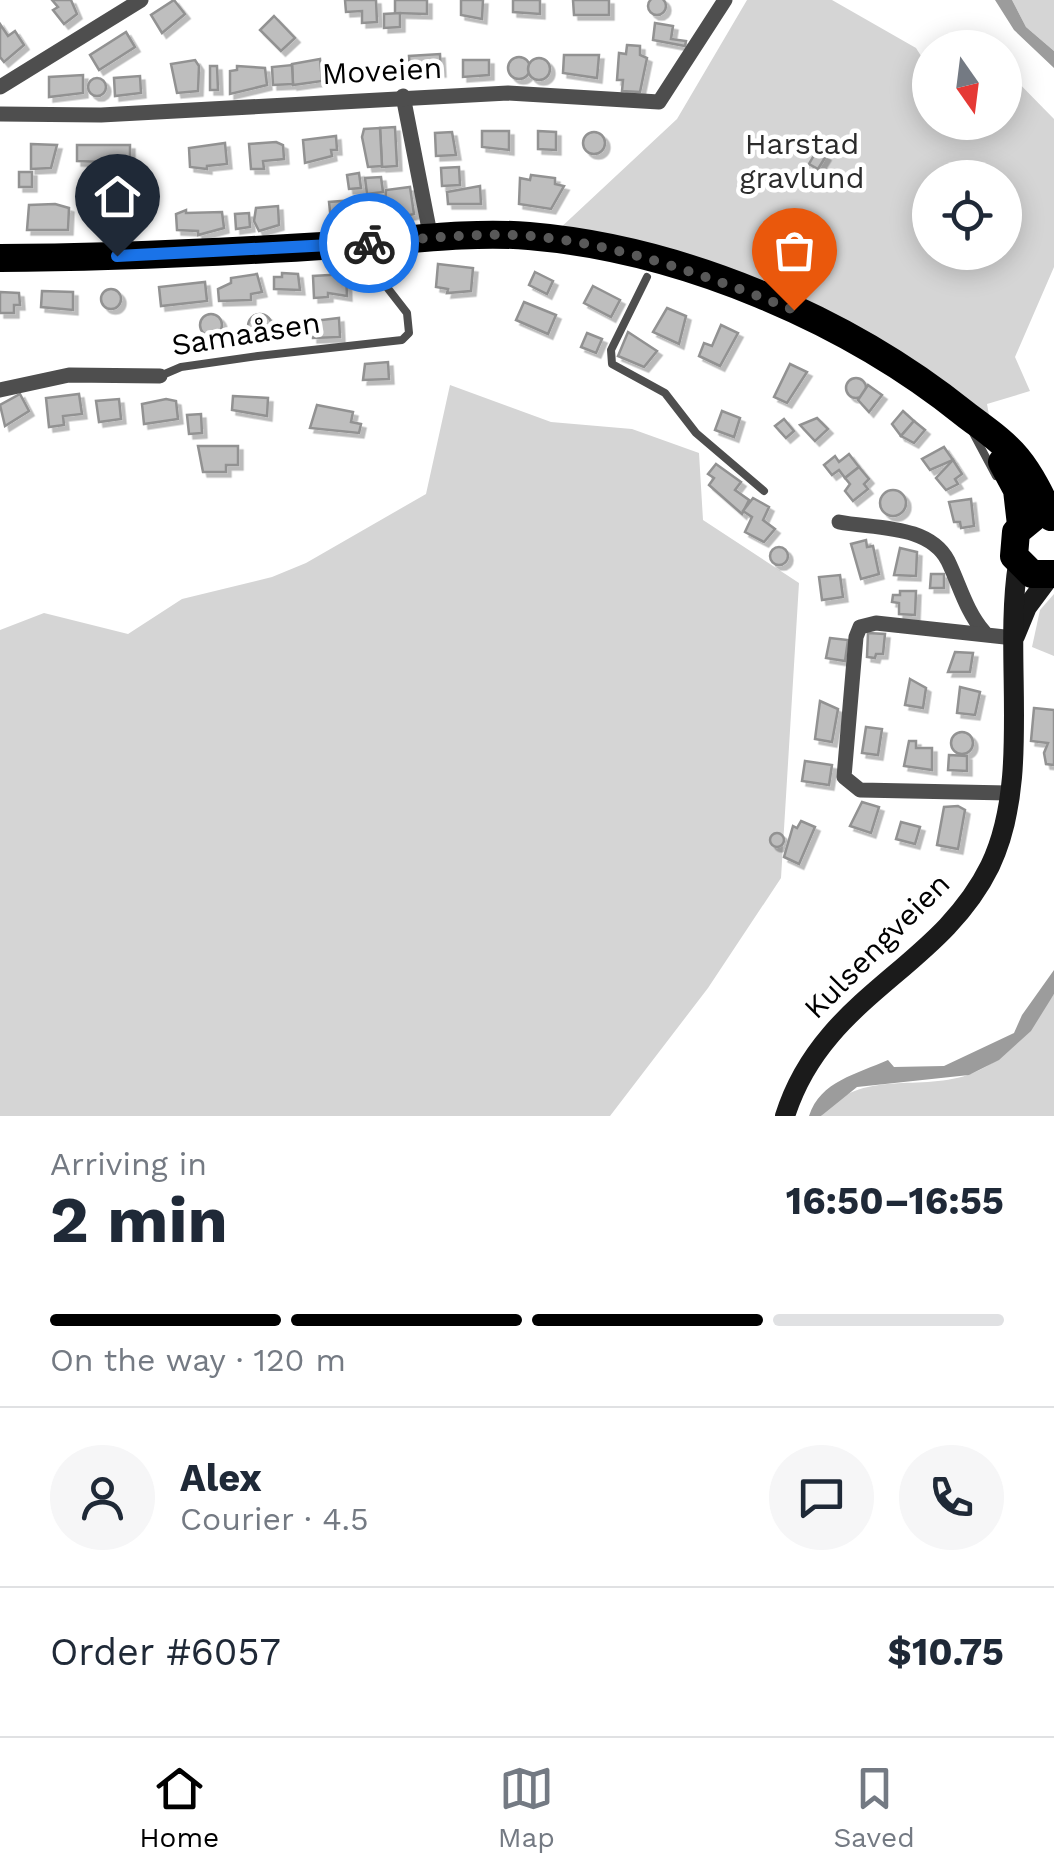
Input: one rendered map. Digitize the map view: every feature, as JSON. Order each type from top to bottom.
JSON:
[{"type":"highway","points":[[0,258],[212,261],[430,238],[460,245],[528,236],[605,248],[680,268],[891,358],[1018,459],[1052,518]]},
{"type":"highway","points":[[964,413],[1007,468],[1018,490],[1021,525],[1012,548],[1018,564],[1032,574],[1052,575]]},
{"type":"highway","points":[[1021,525],[1040,516],[1052,518]]},
{"type":"main road","name":"Kulsengveien","points":[[786,1116],[797,1084],[834,1028],[943,931],[972,898],[1001,839],[1008,792],[1014,638],[1010,615],[1018,564]]},
{"type":"main road","name":"Kulsengveien","points":[[1014,638],[1026,607],[1052,575]]},
{"type":"street","points":[[0,88],[141,0]]},
{"type":"street","name":"Moveien","points":[[0,114],[101,115],[508,93],[659,102],[722,6]]},
{"type":"street","points":[[403,96],[430,238]]},
{"type":"street","name":"Samaåsen","points":[[0,390],[68,376],[160,376]]},
{"type":"street","points":[[839,522],[928,540],[946,557],[973,620],[984,632]]},
{"type":"street","points":[[1008,792],[860,790],[846,782],[856,637],[860,626],[876,623],[1014,638]]},
{"type":"lane","name":"Samaåsen","points":[[160,376],[223,361],[402,340],[409,333],[407,312],[365,258]]},
{"type":"lane","points":[[646,277],[611,350],[612,364],[665,392],[696,433],[764,491]]},
{"type":"green space","name":"Harstad gravlund","points":[[747,0],[832,0],[912,46],[912,140],[1022,140],[1022,86],[1054,119],[1054,267],[1015,357],[1030,391],[987,404],[989,415],[913,361],[557,231],[677,119]]},
{"type":"green space","points":[[1012,0],[1054,0],[1054,51],[1026,27]]},
{"type":"green space","points":[[450,385],[551,422],[632,429],[699,453],[703,520],[799,583],[781,878],[708,988],[610,1116],[0,1116],[0,630],[44,613],[128,634],[182,599],[272,577],[306,563],[426,494]]},
{"type":"green space","points":[[1054,594],[1054,656],[1032,647],[1040,610]]},
{"type":"green space","points":[[1054,994],[1054,1116],[821,1116],[854,1091],[953,1079],[986,1067],[1019,1040]]},
{"type":"shaded area","points":[[995,0],[1012,0],[1026,27],[1054,51],[1054,68],[1022,38],[1022,30],[1014,30]]},
{"type":"shaded area","points":[[1054,970],[1054,994],[1031,1031],[999,1060],[969,1075],[857,1087],[821,1116],[809,1116],[814,1104],[831,1087],[888,1060],[894,1067],[944,1066],[1014,1033]]},
{"type":"building","points":[[52,0],[71,0],[77,14],[64,24],[53,10],[58,7]]},
{"type":"building","points":[[174,0],[185,14],[162,33],[151,15]]},
{"type":"building","points":[[345,0],[376,0],[377,22],[362,23],[362,11],[346,12]]},
{"type":"building","points":[[395,0],[427,0],[427,14],[395,13]]},
{"type":"building","points":[[461,0],[483,0],[482,19],[461,15]]},
{"type":"building","points":[[513,0],[540,0],[540,14],[513,12]]},
{"type":"building","points":[[573,0],[609,0],[609,15],[574,15]]},
{"type":"building","points":[[651,0],[663,0],[663,12],[651,12]]},
{"type":"building","points":[[400,13],[400,27],[384,28],[384,14]]},
{"type":"building","points":[[274,16],[295,38],[281,51],[260,30]]},
{"type":"building","points":[[655,23],[673,26],[671,39],[686,41],[685,46],[653,40]]},
{"type":"building","points":[[0,24],[8,36],[15,31],[24,45],[4,62],[0,57]]},
{"type":"building","points":[[126,32],[135,47],[99,70],[90,55]]},
{"type":"building","points":[[627,45],[640,46],[640,55],[647,58],[640,92],[622,91],[623,80],[617,80],[619,53],[626,54]]},
{"type":"building","points":[[440,54],[441,72],[410,73],[409,56]]},
{"type":"building","points":[[564,55],[599,55],[597,78],[563,73]]},
{"type":"building","points":[[519,57],[530,68],[519,79],[508,68]]},
{"type":"building","points":[[539,58],[547,61],[547,77],[539,80],[531,77],[528,69],[531,61]]},
{"type":"building","points":[[320,59],[322,81],[293,85],[292,64]]},
{"type":"building","points":[[195,60],[199,66],[198,91],[177,93],[171,64]]},
{"type":"building","points":[[463,60],[489,60],[489,75],[463,77]]},
{"type":"building","points":[[292,65],[293,84],[273,85],[272,67]]},
{"type":"building","points":[[210,66],[217,66],[218,90],[210,90]]},
{"type":"building","points":[[237,66],[265,68],[267,85],[230,94],[230,71],[237,70]]},
{"type":"building","points":[[83,75],[83,93],[49,97],[49,77]]},
{"type":"building","points":[[140,76],[141,93],[115,96],[114,78]]},
{"type":"building","points":[[97,78],[106,87],[97,96],[88,87]]},
{"type":"building","points":[[395,127],[397,166],[382,167],[380,128]]},
{"type":"building","points":[[380,128],[382,166],[368,167],[364,129]]},
{"type":"building","points":[[482,131],[509,131],[509,150],[482,147]]},
{"type":"building","points":[[538,131],[556,132],[556,150],[538,149]]},
{"type":"building","points":[[452,132],[456,155],[436,156],[435,133]]},
{"type":"building","points":[[594,132],[602,135],[602,151],[594,154],[586,151],[583,143],[586,135]]},
{"type":"building","points":[[336,136],[337,150],[331,150],[332,156],[305,163],[303,140]]},
{"type":"building","points":[[225,143],[227,164],[207,169],[190,167],[189,148]]},
{"type":"building","points":[[31,144],[57,145],[51,168],[31,169]]},
{"type":"building","points":[[249,144],[283,145],[284,159],[263,161],[264,169],[251,169]]},
{"type":"building","points":[[77,145],[130,145],[130,163],[77,161]]},
{"type":"building","points":[[817,150],[826,156],[818,169],[809,164]]},
{"type":"building","points":[[459,167],[460,185],[442,186],[441,168]]},
{"type":"building","points":[[19,172],[32,172],[32,187],[19,187]]},
{"type":"building","points":[[359,173],[361,188],[349,189],[347,175]]},
{"type":"building","points":[[531,175],[555,178],[555,184],[564,186],[551,209],[519,204],[520,178],[530,180]]},
{"type":"building","points":[[381,177],[383,192],[367,194],[365,178]]},
{"type":"building","points":[[480,186],[481,204],[448,204],[447,192]]},
{"type":"building","points":[[410,187],[414,214],[384,221],[386,190]]},
{"type":"building","points":[[369,198],[378,198],[379,216],[371,217]]},
{"type":"building","points":[[353,200],[355,219],[331,221],[329,202]]},
{"type":"building","points":[[29,205],[69,208],[68,230],[27,230]]},
{"type":"building","points":[[278,206],[279,225],[259,231],[254,221],[256,208]]},
{"type":"building","points":[[186,210],[222,212],[224,228],[198,235],[198,231],[177,230],[176,214]]},
{"type":"building","points":[[96,212],[127,213],[126,232],[95,231]]},
{"type":"building","points":[[249,213],[250,227],[236,229],[235,214]]},
{"type":"building","points":[[438,264],[473,268],[471,291],[447,293],[448,289],[436,287]]},
{"type":"building","points":[[535,272],[553,281],[547,294],[529,285]]},
{"type":"building","points":[[282,273],[298,274],[300,290],[274,289],[274,277],[282,277]]},
{"type":"building","points":[[257,274],[262,292],[251,294],[251,300],[219,301],[218,289],[231,283],[231,278]]},
{"type":"building","points":[[346,274],[347,296],[328,293],[328,297],[314,298],[313,276]]},
{"type":"building","points":[[205,282],[207,301],[161,306],[159,287]]},
{"type":"building","points":[[593,286],[620,300],[611,317],[584,303]]},
{"type":"building","points":[[111,289],[121,299],[111,309],[101,299]]},
{"type":"building","points":[[42,291],[73,292],[73,310],[41,307]]},
{"type":"building","points":[[0,292],[19,293],[20,305],[14,305],[14,313],[0,313]]},
{"type":"building","points":[[524,302],[556,315],[548,334],[516,320]]},
{"type":"building","points":[[667,308],[686,316],[679,344],[653,332]]},
{"type":"building","points":[[211,314],[219,317],[219,333],[211,336],[203,333],[200,325],[203,317]]},
{"type":"building","points":[[255,314],[265,314],[272,326],[265,338],[255,338],[248,331],[248,321]]},
{"type":"building","points":[[339,318],[340,337],[313,338],[313,321]]},
{"type":"building","points":[[721,325],[738,333],[720,366],[699,356],[704,343],[712,346]]},
{"type":"building","points":[[628,332],[657,351],[644,367],[618,356]]},
{"type":"building","points":[[587,333],[602,339],[596,353],[581,347]]},
{"type":"building","points":[[388,362],[389,379],[363,380],[365,364]]},
{"type":"building","points":[[790,364],[807,372],[787,403],[774,397]]},
{"type":"building","points":[[856,378],[866,388],[856,398],[846,388]]},
{"type":"building","points":[[868,385],[882,395],[869,412],[858,400]]},
{"type":"building","points":[[20,394],[29,411],[5,426],[0,405]]},
{"type":"building","points":[[79,394],[82,414],[63,416],[64,425],[49,427],[46,398]]},
{"type":"building","points":[[233,396],[268,398],[267,416],[232,410]]},
{"type":"building","points":[[119,399],[121,419],[99,422],[96,401]]},
{"type":"building","points":[[176,401],[178,419],[144,424],[142,404]]},
{"type":"building","points":[[317,405],[353,412],[351,422],[361,424],[359,433],[310,428]]},
{"type":"building","points":[[722,411],[740,418],[734,437],[715,430]]},
{"type":"building","points":[[903,411],[914,421],[901,436],[892,424]]},
{"type":"building","points":[[201,414],[202,433],[189,434],[187,415]]},
{"type":"building","points":[[817,418],[828,429],[815,441],[800,425]]},
{"type":"building","points":[[784,419],[794,431],[786,438],[775,426]]},
{"type":"building","points":[[914,421],[925,430],[914,443],[901,436]]},
{"type":"building","points":[[198,446],[238,446],[238,465],[226,465],[226,472],[203,472]]},
{"type":"building","points":[[944,447],[953,460],[930,470],[922,459]]},
{"type":"building","points":[[849,454],[859,467],[845,478],[839,470],[832,475],[824,465],[835,456],[839,462]]},
{"type":"building","points":[[953,460],[962,474],[955,479],[958,484],[946,490],[936,478]]},
{"type":"building","points":[[716,464],[741,482],[735,490],[749,500],[742,514],[709,485],[714,478],[708,474]]},
{"type":"building","points":[[859,467],[869,479],[864,484],[868,489],[853,501],[845,491],[850,484],[845,478]]},
{"type":"building","points":[[893,490],[902,494],[906,503],[902,512],[893,516],[884,512],[880,503],[884,494]]},
{"type":"building","points":[[753,498],[769,507],[763,520],[775,529],[764,542],[745,532],[752,517],[743,511]]},
{"type":"building","points":[[971,499],[974,526],[961,528],[960,522],[954,522],[949,502]]},
{"type":"building","points":[[866,540],[867,547],[873,546],[879,574],[861,579],[851,544]]},
{"type":"building","points":[[779,547],[788,556],[779,565],[770,556]]},
{"type":"building","points":[[900,548],[917,552],[916,576],[894,575]]},
{"type":"building","points":[[931,574],[944,574],[944,588],[930,588]]},
{"type":"building","points":[[840,575],[843,597],[822,600],[819,577]]},
{"type":"building","points":[[900,591],[916,591],[915,615],[899,614],[899,603],[892,602],[893,595],[900,595]]},
{"type":"building","points":[[868,633],[885,634],[883,654],[876,654],[875,658],[867,657]]},
{"type":"building","points":[[830,638],[848,640],[845,661],[826,658]]},
{"type":"building","points":[[955,652],[973,653],[970,672],[948,672]]},
{"type":"building","points":[[910,679],[926,688],[923,708],[905,705]]},
{"type":"building","points":[[960,687],[980,692],[975,715],[957,713]]},
{"type":"building","points":[[820,701],[838,709],[832,742],[815,739]]},
{"type":"building","points":[[1034,708],[1054,710],[1054,765],[1046,764],[1044,753],[1048,743],[1031,741]]},
{"type":"building","points":[[866,727],[882,729],[878,755],[862,753]]},
{"type":"building","points":[[962,732],[970,735],[970,751],[962,754],[954,751],[951,743],[954,735]]},
{"type":"building","points":[[909,741],[916,741],[916,748],[932,748],[932,770],[904,766]]},
{"type":"building","points":[[949,755],[967,756],[967,771],[948,770]]},
{"type":"building","points":[[805,761],[832,765],[829,785],[802,781]]},
{"type":"building","points":[[862,802],[879,807],[871,833],[850,826]]},
{"type":"building","points":[[944,807],[965,810],[958,849],[937,845]]},
{"type":"building","points":[[801,821],[815,827],[799,864],[784,857],[793,826],[797,828]]},
{"type":"building","points":[[901,822],[920,827],[915,844],[896,839]]},
{"type":"building","points":[[777,833],[784,840],[777,847],[770,840]]},
{"type":"way so far","points":[[369,243],[528,236],[605,248],[680,268],[794,310]]},
{"type":"route","points":[[117,256],[369,243]]}]
